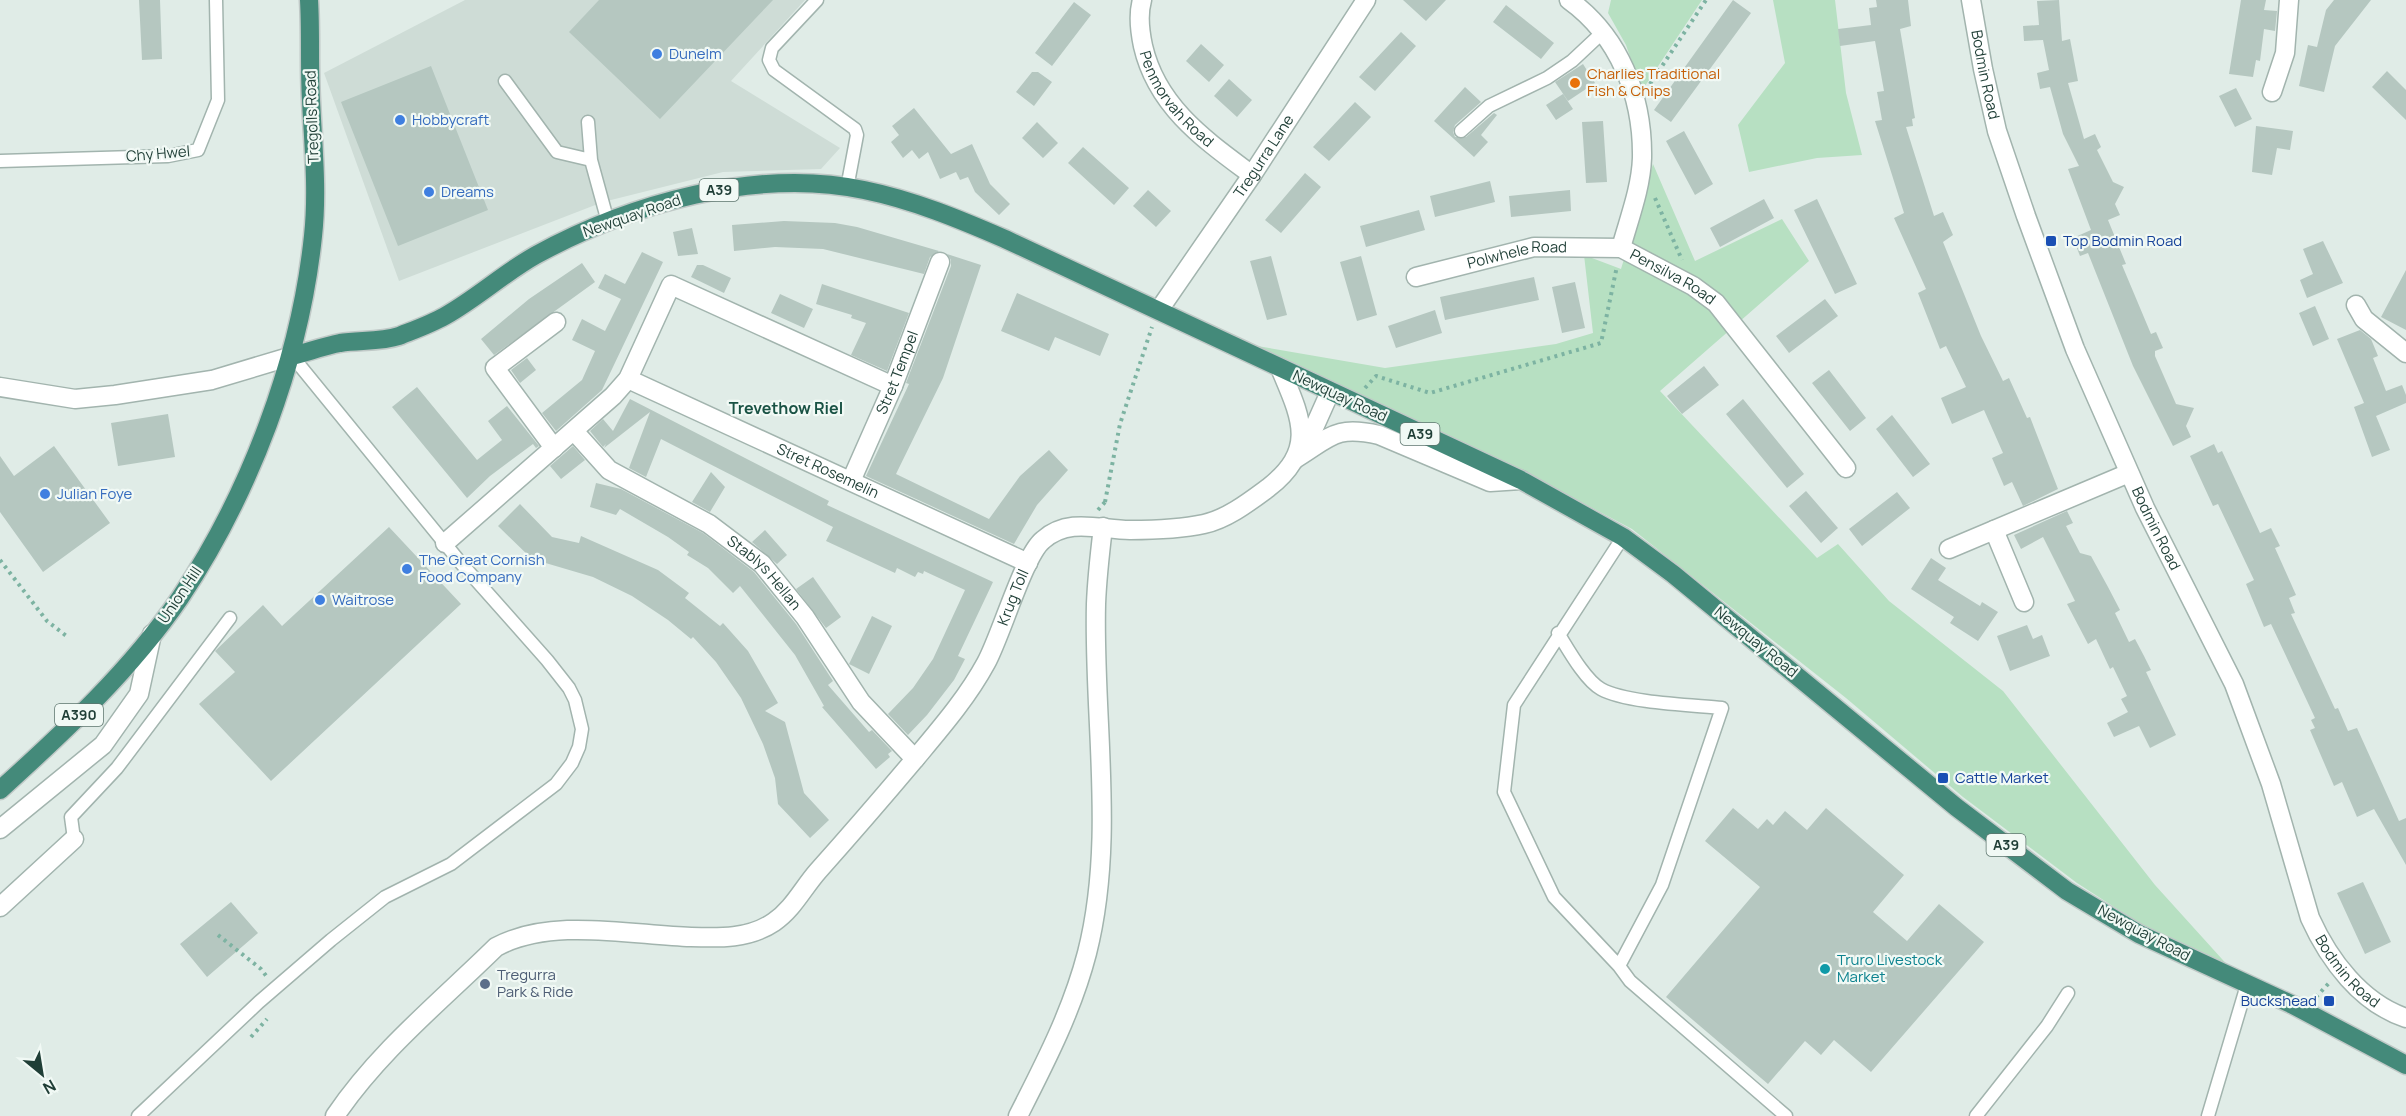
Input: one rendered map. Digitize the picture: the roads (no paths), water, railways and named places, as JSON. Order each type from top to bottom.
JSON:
[{"type":"highway","name":"Tregolls Road","points":[[292,356],[303,312],[314,234],[309,0]]},
{"type":"highway","name":"Newquay Road","points":[[292,356],[340,343],[396,337],[444,316],[534,256],[608,222],[665,203],[722,189],[779,184],[847,188],[929,207],[1159,310],[1340,397],[1521,480],[1623,537],[1722,614],[1956,807],[2067,891],[2139,934],[2304,1011],[2406,1065]]},
{"type":"highway","name":"Union Hill","points":[[0,789],[60,735],[152,634],[179,599],[228,513],[249,468],[292,356]]},
{"type":"highway","name":"Newquay Road","points":[[2380,1053],[2406,1077]]},
{"type":"street","name":"Penmorvah Road","points":[[1142,0],[1141,38],[1147,65],[1162,94],[1178,115],[1252,175]]},
{"type":"street","name":"Tregurra Lane","points":[[1159,310],[1252,175],[1366,0]]},
{"type":"street","name":"Pensilva Road","points":[[1569,0],[1590,6],[1625,67],[1634,95],[1642,157],[1621,248],[1693,286],[1716,303],[1846,468]]},
{"type":"street","name":"Bodmin Road","points":[[1971,0],[1983,69],[2011,174],[2075,349],[2129,473],[2234,684],[2271,784],[2310,918],[2318,936],[2341,969],[2378,1006],[2406,1018]]},
{"type":"street","points":[[2272,92],[2285,53],[2289,0]]},
{"type":"street","name":"Polwhele Road","points":[[1416,276],[1534,247],[1621,248]]},
{"type":"street","name":"Stret Tempel","points":[[851,481],[893,386],[940,262]]},
{"type":"street","points":[[445,543],[614,396],[628,379],[671,285],[893,386]]},
{"type":"street","points":[[2356,305],[2364,319],[2406,353]]},
{"type":"street","points":[[554,448],[495,368],[556,322]]},
{"type":"street","points":[[6,388],[75,399],[115,395],[212,380],[292,356]]},
{"type":"street","points":[[1280,368],[1302,427],[1298,453]]},
{"type":"street","name":"Stret Rosemelin","points":[[628,379],[1028,563]]},
{"type":"street","points":[[1298,453],[1313,430],[1340,397]]},
{"type":"street","points":[[1325,440],[1340,397]]},
{"type":"street","name":"Stablys Hellan","points":[[574,431],[609,470],[709,524],[762,564],[805,617],[861,702],[915,759]]},
{"type":"street","points":[[1298,453],[1341,431],[1361,431],[1379,435],[1490,482],[1521,480]]},
{"type":"street","name":"Krug Toll","points":[[335,1116],[355,1088],[409,1029],[496,947],[509,940],[548,931],[742,936],[773,923],[799,897],[814,876],[954,712],[985,665],[1028,563],[1041,541],[1059,531],[1078,525],[1129,530],[1206,524],[1233,511],[1266,489],[1288,472],[1298,453]]},
{"type":"street","points":[[1949,549],[2129,473]]},
{"type":"street","points":[[1018,1116],[1059,1034],[1070,1004],[1087,952],[1098,880],[1101,775],[1096,603],[1103,526]]},
{"type":"street","points":[[1994,530],[2024,602]]},
{"type":"street","points":[[0,829],[103,745],[139,694],[152,634]]},
{"type":"street","points":[[0,907],[74,839]]},
{"type":"lane","name":"Chy Hwel","points":[[0,161],[168,156],[198,150],[218,100],[216,0]]},
{"type":"lane","points":[[817,0],[772,48],[769,60],[774,70],[855,129],[857,135],[847,188]]},
{"type":"lane","points":[[1461,131],[1489,105],[1547,78],[1572,61],[1604,31]]},
{"type":"lane","points":[[505,81],[557,152],[591,160]]},
{"type":"lane","points":[[588,122],[591,160],[608,222]]},
{"type":"lane","points":[[138,1116],[259,1002],[385,897],[451,864],[556,784],[572,763],[579,747],[582,729],[575,700],[568,688],[445,543],[292,356]]},
{"type":"lane","points":[[1623,537],[1558,633],[1514,705],[1504,792],[1554,897],[1619,966],[1630,981],[1786,1116]]},
{"type":"lane","points":[[74,839],[71,817],[117,768],[230,618]]},
{"type":"lane","points":[[1558,633],[1575,661],[1601,689],[1644,700],[1722,708],[1662,885],[1619,966]]},
{"type":"lane","points":[[2208,1116],[2247,985]]},
{"type":"lane","points":[[1976,1116],[2047,1026],[2068,993]]},
{"type":"place","name":"Dunelm","points":[[657,54]]},
{"type":"place","name":"Charlies Traditional Fish & Chips","points":[[1575,83]]},
{"type":"place","name":"Hobbycraft","points":[[400,120]]},
{"type":"place","name":"Dreams","points":[[429,192]]},
{"type":"place","name":"Top Bodmin Road","points":[[2051,241]]},
{"type":"place","name":"Julian Foye","points":[[45,494]]},
{"type":"place","name":"The Great Cornish Food Company","points":[[407,569]]},
{"type":"place","name":"Waitrose","points":[[320,600]]},
{"type":"place","name":"Cattle Market","points":[[1943,778]]},
{"type":"place","name":"Truro Livestock Market","points":[[1825,969]]},
{"type":"place","name":"Tregurra Park & Ride","points":[[485,984]]},
{"type":"place","name":"Buckshead","points":[[2329,1001]]},
{"type":"district","name":"Trevethow Riel","points":[[786,408]]}]
